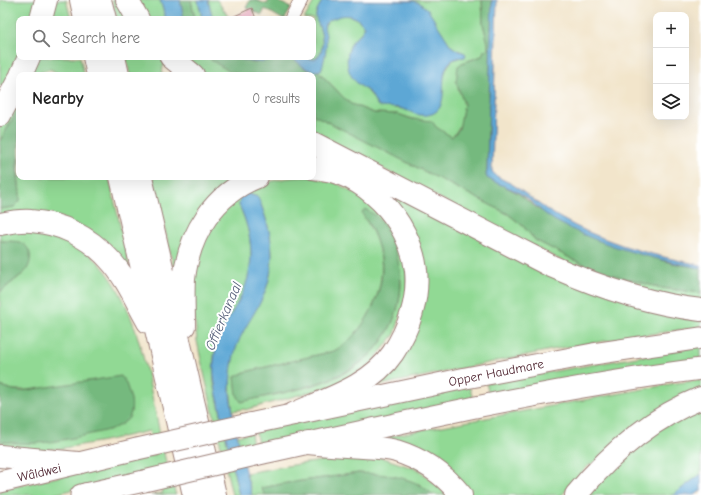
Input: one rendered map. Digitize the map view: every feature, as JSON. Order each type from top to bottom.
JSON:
[{"type":"highway","points":[[42,16],[46,0]]},
{"type":"highway","points":[[80,0],[84,16]]},
{"type":"highway","points":[[100,0],[104,16]]},
{"type":"highway","points":[[127,0],[136,16]]},
{"type":"highway","points":[[22,72],[28,60]]},
{"type":"highway","points":[[95,60],[97,72]]},
{"type":"highway","points":[[115,60],[117,72]]},
{"type":"highway","points":[[0,115],[16,85]]},
{"type":"highway","points":[[316,145],[571,275],[620,293],[677,307],[701,310]]},
{"type":"highway","points":[[292,414],[357,384],[381,367],[392,354],[403,336],[411,315],[416,294],[416,269],[412,255],[403,231],[391,212],[375,195],[354,180],[329,171],[316,169]]},
{"type":"highway","points":[[122,180],[194,495]]},
{"type":"highway","points":[[142,180],[215,495]]},
{"type":"highway","points":[[183,355],[184,280],[188,256],[201,224],[213,208],[244,183]]},
{"type":"highway","points":[[0,224],[30,221],[57,225],[78,234],[96,247],[109,259],[120,273],[159,340]]},
{"type":"highway","name":"Opper Haudmare","points":[[137,449],[292,414],[466,378],[592,354],[701,338]]},
{"type":"highway","points":[[84,495],[308,443],[549,393],[701,369]]},
{"type":"highway","points":[[576,495],[596,472],[629,441],[658,421],[689,403],[701,398]]},
{"type":"highway","points":[[308,443],[378,448],[395,451],[422,462],[436,470],[451,482],[461,495]]},
{"type":"highway","name":"Wâldwei","points":[[0,482],[137,449]]},
{"type":"highway","points":[[0,456],[78,463]]},
{"type":"street","points":[[293,16],[301,0]]},
{"type":"green space","points":[[0,0],[39,0],[36,16],[16,16],[16,60],[18,60],[4,88],[0,86]]},
{"type":"green space","points":[[54,0],[66,0],[70,16],[50,16]]},
{"type":"green space","points":[[112,0],[121,0],[131,16],[116,16]]},
{"type":"green space","points":[[136,0],[160,0],[165,16],[146,16]]},
{"type":"green space","points":[[180,0],[191,0],[194,16],[183,16]]},
{"type":"green space","points":[[191,0],[198,0],[201,16],[194,16]]},
{"type":"green space","points":[[208,0],[217,0],[228,16],[212,16]]},
{"type":"green space","points":[[250,0],[267,4],[269,0],[276,0],[291,8],[287,16],[277,16],[265,9],[262,15],[246,8]]},
{"type":"green space","points":[[315,0],[323,0],[318,8],[316,16],[306,16]]},
{"type":"green space","points":[[412,0],[482,0],[483,24],[488,43],[488,50],[485,50],[482,56],[462,63],[458,89],[464,108],[462,120],[452,137],[421,120],[412,119],[398,114],[374,113],[351,104],[318,71],[322,68],[324,56],[324,27],[332,18],[343,15],[355,18],[364,27],[362,32],[351,44],[348,54],[348,65],[351,75],[373,97],[378,106],[404,109],[443,82],[445,72],[449,64],[456,59],[465,57],[465,53],[451,46],[420,3]]},
{"type":"green space","points":[[482,0],[492,0],[487,178],[518,193],[538,209],[591,237],[672,263],[701,268],[701,293],[661,288],[603,272],[574,260],[535,240],[523,226],[508,214],[316,116],[316,72],[232,72],[211,60],[243,60],[254,63],[269,60],[295,60],[307,70],[318,71],[351,104],[374,113],[398,114],[412,119],[432,121],[436,127],[452,137],[459,129],[464,104],[456,82],[458,66],[462,63],[482,56],[484,50],[488,50],[488,43],[483,24]]},
{"type":"green space","points":[[316,20],[319,26],[322,44],[322,48],[316,58]]},
{"type":"green space","points":[[35,60],[81,60],[83,72],[56,72],[50,69],[42,72],[29,72]]},
{"type":"green space","points":[[127,60],[165,60],[166,64],[163,66],[162,72],[129,72]]},
{"type":"green space","points":[[187,60],[211,60],[235,72],[204,72]]},
{"type":"green space","points":[[16,95],[16,113],[0,141],[0,120]]},
{"type":"green space","points":[[16,113],[16,180],[19,180],[20,201],[14,207],[0,209],[0,141]]},
{"type":"green space","points":[[316,116],[508,214],[523,226],[535,240],[574,260],[603,272],[661,288],[701,293],[701,302],[648,292],[576,268],[316,135]]},
{"type":"green space","points":[[316,150],[557,273],[701,314],[701,327],[561,348],[357,390],[411,329],[402,221],[316,167]]},
{"type":"green space","points":[[316,178],[336,183],[367,200],[393,229],[406,268],[407,295],[395,334],[370,365],[335,385],[245,410],[233,411],[230,381],[235,351],[242,331],[265,292],[272,263],[271,241],[266,219],[258,197],[249,194],[247,191],[270,182],[280,180],[316,180]],"holes":[[[372,213],[393,243],[401,282],[400,295],[393,321],[380,344],[361,363],[339,376],[297,390],[241,401],[235,377],[245,372],[334,351],[355,335],[370,312],[380,286],[381,259],[373,233],[365,219]]]},
{"type":"green space","points":[[19,180],[110,180],[134,286],[87,237],[0,220],[0,209],[14,207],[20,193]]},
{"type":"green space","points":[[154,180],[227,181],[178,287]]},
{"type":"green space","points":[[238,197],[240,201],[239,205],[244,216],[250,239],[251,263],[246,286],[217,342],[213,366],[214,383],[239,495],[232,495],[197,341],[192,292],[193,274],[208,228]]},
{"type":"green space","points":[[365,209],[378,218],[383,224],[394,246],[400,269],[401,284],[398,306],[385,337],[362,361],[349,370],[334,377],[303,388],[241,402],[237,395],[235,377],[245,372],[334,351],[345,344],[363,324],[371,311],[376,298],[382,271],[381,258],[377,242],[362,213]]},
{"type":"green space","points":[[0,231],[42,233],[66,239],[88,253],[106,271],[120,293],[131,317],[139,342],[167,466],[176,495],[151,495],[163,493],[158,469],[51,495],[0,495],[0,490],[155,455],[149,431],[64,448],[35,451],[0,449],[0,441],[14,443],[30,390],[13,390],[0,386],[0,292],[25,272],[19,242],[0,241]]},
{"type":"green space","points":[[0,241],[19,242],[24,244],[29,251],[30,259],[28,268],[25,272],[0,292]]},
{"type":"green space","points":[[701,346],[701,362],[490,399],[486,383]]},
{"type":"green space","points":[[121,376],[125,381],[132,406],[128,419],[120,425],[101,432],[46,442],[12,443],[0,441],[0,386],[21,391]]},
{"type":"green space","points":[[701,380],[701,394],[588,466],[562,495],[466,495],[370,441],[410,432],[676,383]]},
{"type":"green space","points":[[469,386],[474,402],[259,447],[255,431]]},
{"type":"green space","points":[[701,406],[701,474],[673,495],[583,495],[650,434]]},
{"type":"green space","points":[[251,433],[253,446],[240,449],[237,436]]},
{"type":"green space","points":[[350,457],[380,457],[419,470],[448,495],[433,495],[419,484],[359,473],[261,488],[265,495],[252,495],[246,473],[286,466]]},
{"type":"green space","points":[[359,473],[397,477],[411,481],[420,485],[433,495],[265,495],[261,488],[287,483]]},
{"type":"water","points":[[160,0],[180,0],[183,16],[165,16]]},
{"type":"water","points":[[198,0],[208,0],[212,16],[201,16]]},
{"type":"water","points":[[323,0],[413,1],[420,3],[428,10],[451,46],[465,53],[466,55],[465,57],[453,60],[447,66],[444,74],[441,104],[437,111],[424,115],[399,108],[380,107],[371,94],[356,82],[348,69],[347,59],[352,42],[362,32],[364,27],[358,20],[351,16],[339,16],[329,20],[325,24],[326,48],[321,70],[312,71],[301,65],[295,60],[316,60],[322,48],[319,25],[316,20],[318,8]]},
{"type":"water","points":[[492,0],[497,0],[492,171],[499,178],[515,186],[549,211],[584,230],[642,251],[701,265],[701,268],[626,250],[589,237],[554,220],[518,192],[487,178]]},
{"type":"water","points":[[244,60],[268,60],[263,62]]},
{"type":"water","points":[[223,180],[241,180],[249,194],[258,197],[267,224],[272,250],[272,263],[266,290],[237,345],[230,379],[230,394],[234,418],[244,467],[252,495],[239,495],[217,396],[214,375],[215,350],[224,326],[246,285],[251,262],[250,239],[244,216],[239,205],[240,201],[227,181]]},
{"type":"water","points":[[701,474],[701,491],[695,495],[673,495]]},
{"type":"building","points":[[252,8],[255,16],[235,16]]},
{"type":"water label","name":"Offierkanaal","points":[[223,316]]}]
